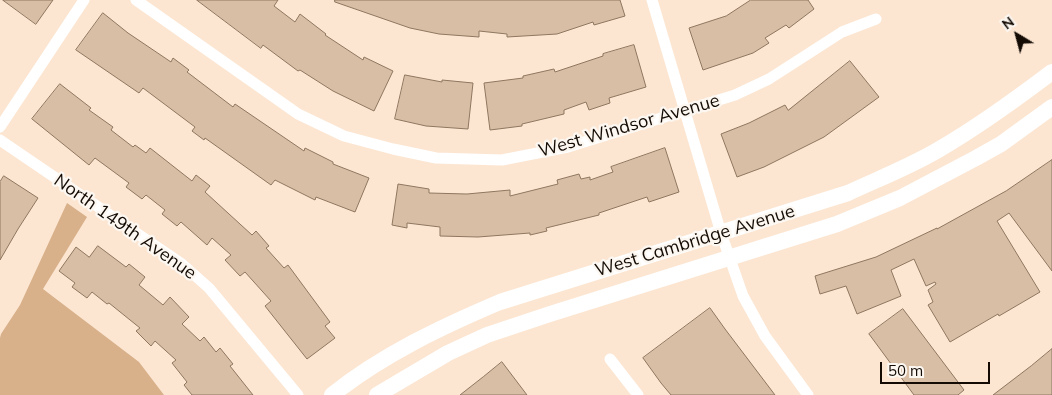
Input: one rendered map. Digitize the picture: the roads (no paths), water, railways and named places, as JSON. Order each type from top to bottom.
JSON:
[{"type":"street","points":[[0,127],[84,0]]},
{"type":"street","name":"West Windsor Avenue","points":[[136,0],[298,114],[344,136],[393,150],[436,158],[502,160],[568,147],[735,95],[769,79],[842,32],[876,19]]},
{"type":"street","points":[[652,0],[720,233],[743,296],[765,336],[808,395]]},
{"type":"street","name":"West Cambridge Avenue","points":[[332,395],[388,357],[471,314],[530,292],[848,193],[936,151],[1002,110],[1052,72]]},
{"type":"street","name":"West Cambridge Avenue","points":[[377,395],[448,353],[487,336],[728,257],[837,224],[900,198],[1001,144],[1052,107]]},
{"type":"street","name":"North 149th Avenue","points":[[0,140],[182,264],[208,288],[298,395]]},
{"type":"street","points":[[610,359],[638,395]]}]
